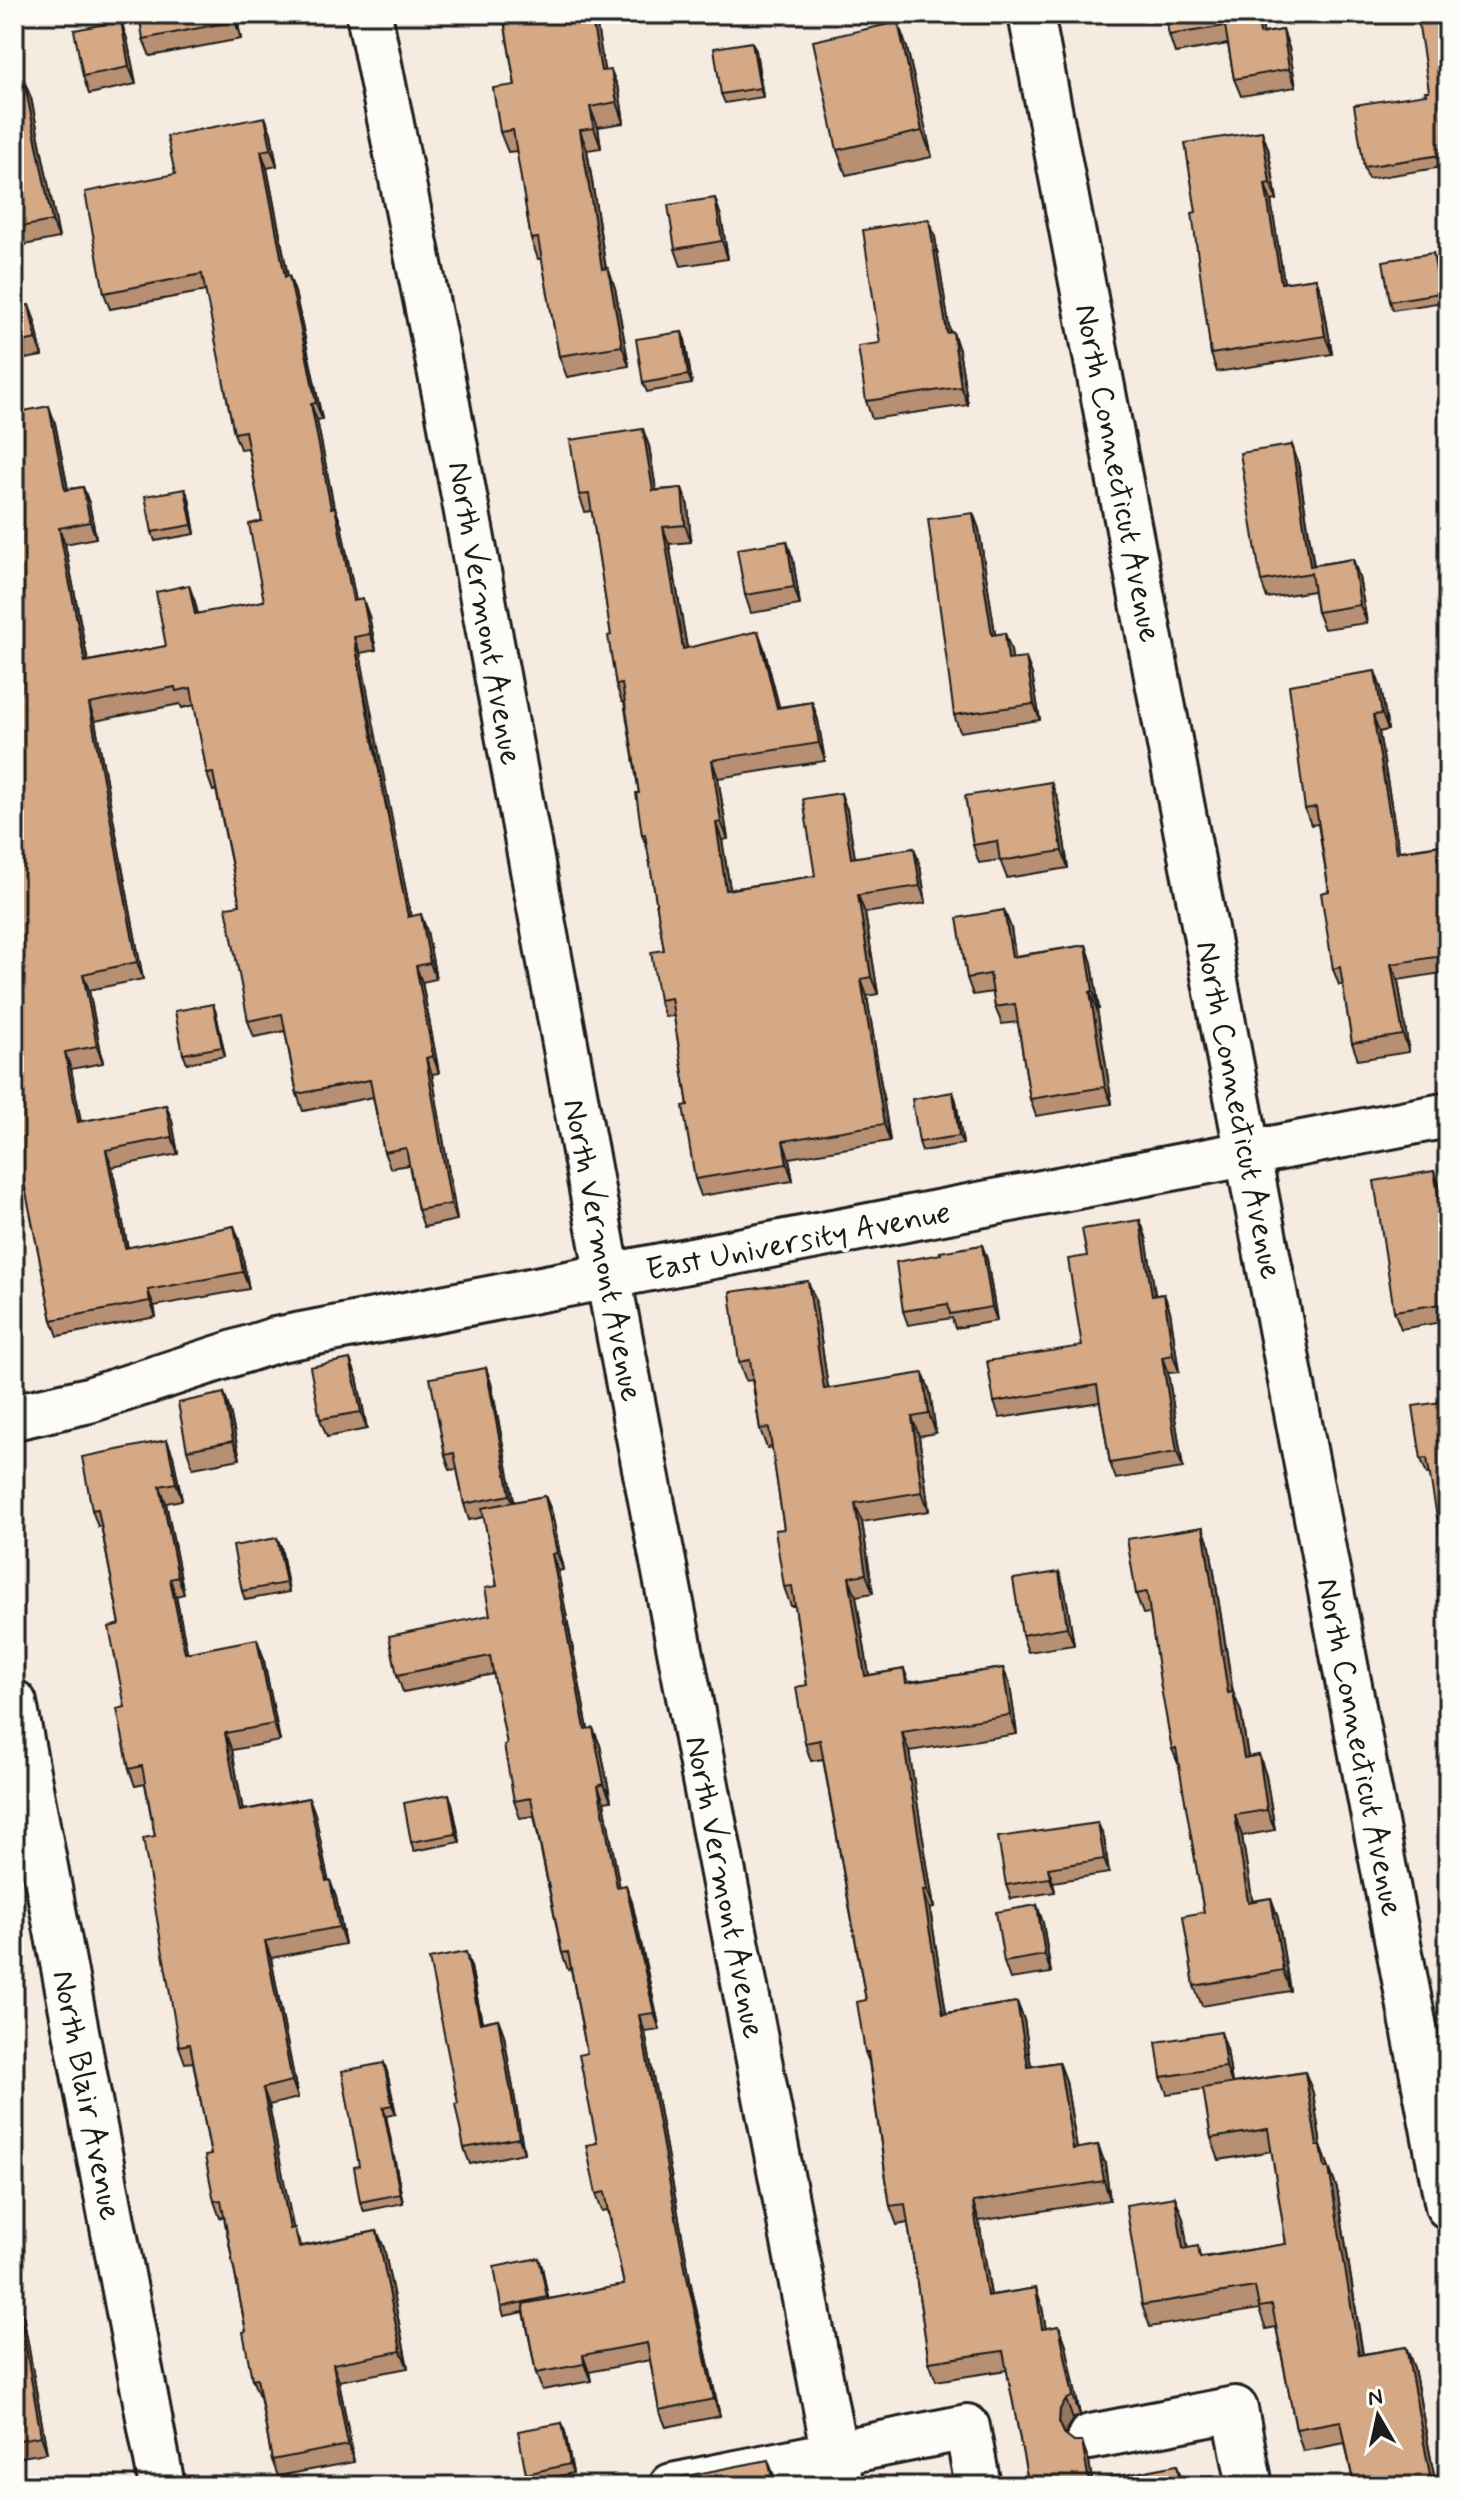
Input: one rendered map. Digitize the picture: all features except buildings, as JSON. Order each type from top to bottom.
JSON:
[{"type":"street","name":"North Vermont Avenue","points":[[369,14],[447,404],[608,1276],[838,2470]]},
{"type":"street","name":"North Connecticut Avenue","points":[[1031,14],[1448,2206]]},
{"type":"street","name":"East University Avenue","points":[[14,1417],[89,1400],[275,1340],[1448,1115]]},
{"type":"street","name":"North Blair Avenue","points":[[14,1703],[162,2486]]},
{"type":"street","points":[[1090,2437],[1235,2409],[1250,2486]]},
{"type":"street","points":[[672,2486],[838,2470],[967,2427],[978,2486]]}]
